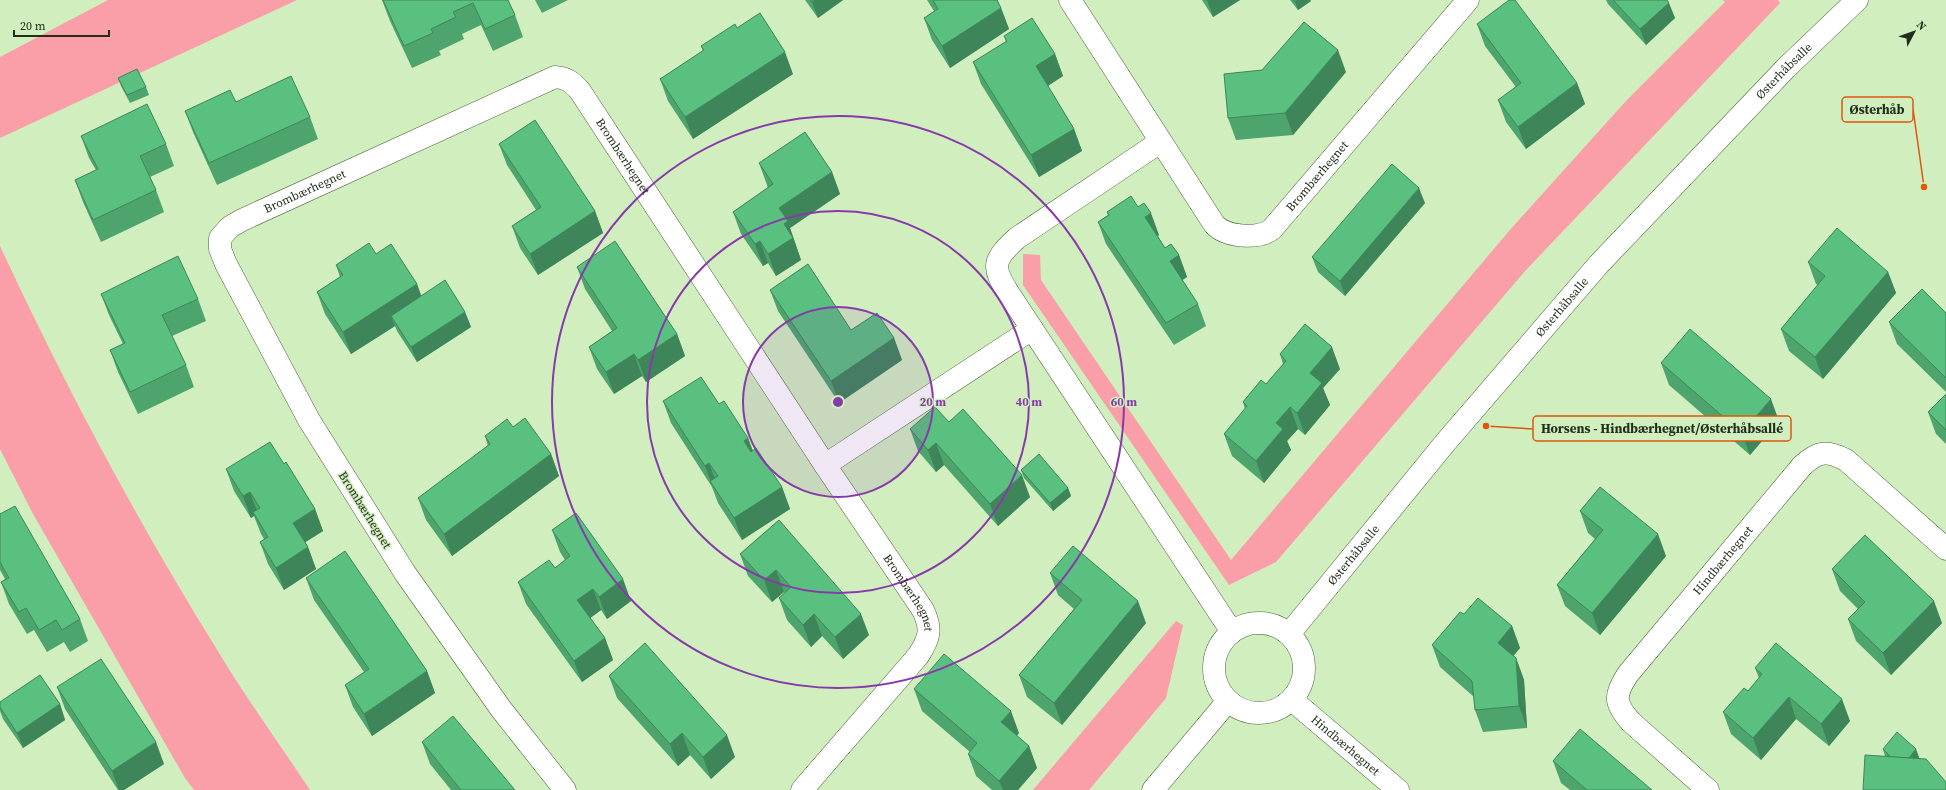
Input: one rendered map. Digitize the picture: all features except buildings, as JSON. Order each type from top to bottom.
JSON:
[{"type":"street","name":"Brombærhegnet","points":[[1070,0],[1160,142],[1219,230],[1227,234],[1260,235],[1267,232],[1468,0]]},
{"type":"street","name":"Østerhåbsalle","points":[[1290,634],[1445,443],[1599,264],[1781,73],[1856,0]]},
{"type":"street","name":"Brombærhegnet","points":[[565,790],[501,709],[405,573],[317,433],[226,264],[220,249],[220,238],[230,227],[263,210],[555,77],[565,78],[573,83],[580,92],[923,610],[928,620],[930,632],[926,644],[918,656],[802,790]]},
{"type":"street","points":[[1160,142],[1017,238],[1003,251],[996,265],[999,279],[1232,632]]},
{"type":"street","points":[[825,464],[1032,329]]},
{"type":"street","name":"Hindbærhegnet","points":[[1708,790],[1631,722],[1622,712],[1617,701],[1620,687],[1628,674],[1802,466],[1811,458],[1823,453],[1835,454],[1846,460],[1946,549]]},
{"type":"street","points":[[1254,622],[1273,625],[1290,634],[1299,645],[1304,659],[1304,674],[1301,688],[1292,700],[1281,708],[1268,713],[1254,714],[1240,709],[1228,701],[1219,689],[1214,674],[1215,658],[1221,643],[1242,625],[1254,622]]},
{"type":"street","name":"Hindbærhegnet","points":[[1292,700],[1398,790]]},
{"type":"street","points":[[1152,790],[1228,701]]},
{"type":"shaded area","points":[[108,0],[297,0],[0,138],[0,57]]},
{"type":"shaded area","points":[[1723,0],[1778,0],[1780,3],[1526,270],[1276,562],[1229,585],[1023,285],[1023,254],[1040,255],[1041,280],[1231,560],[1509,231],[1626,101],[1725,2]]},
{"type":"shaded area","points":[[0,246],[75,400],[129,501],[227,666],[310,790],[194,790],[185,778],[33,514],[0,449]]},
{"type":"shaded area","points":[[1176,621],[1183,625],[1166,698],[1089,790],[1033,790]]},
{"type":"place","name":"Østerhåb","points":[[1924,187]]},
{"type":"place","name":"Horsens - Hindbærhegnet/Østerhåbsallé","points":[[1486,426]]}]
